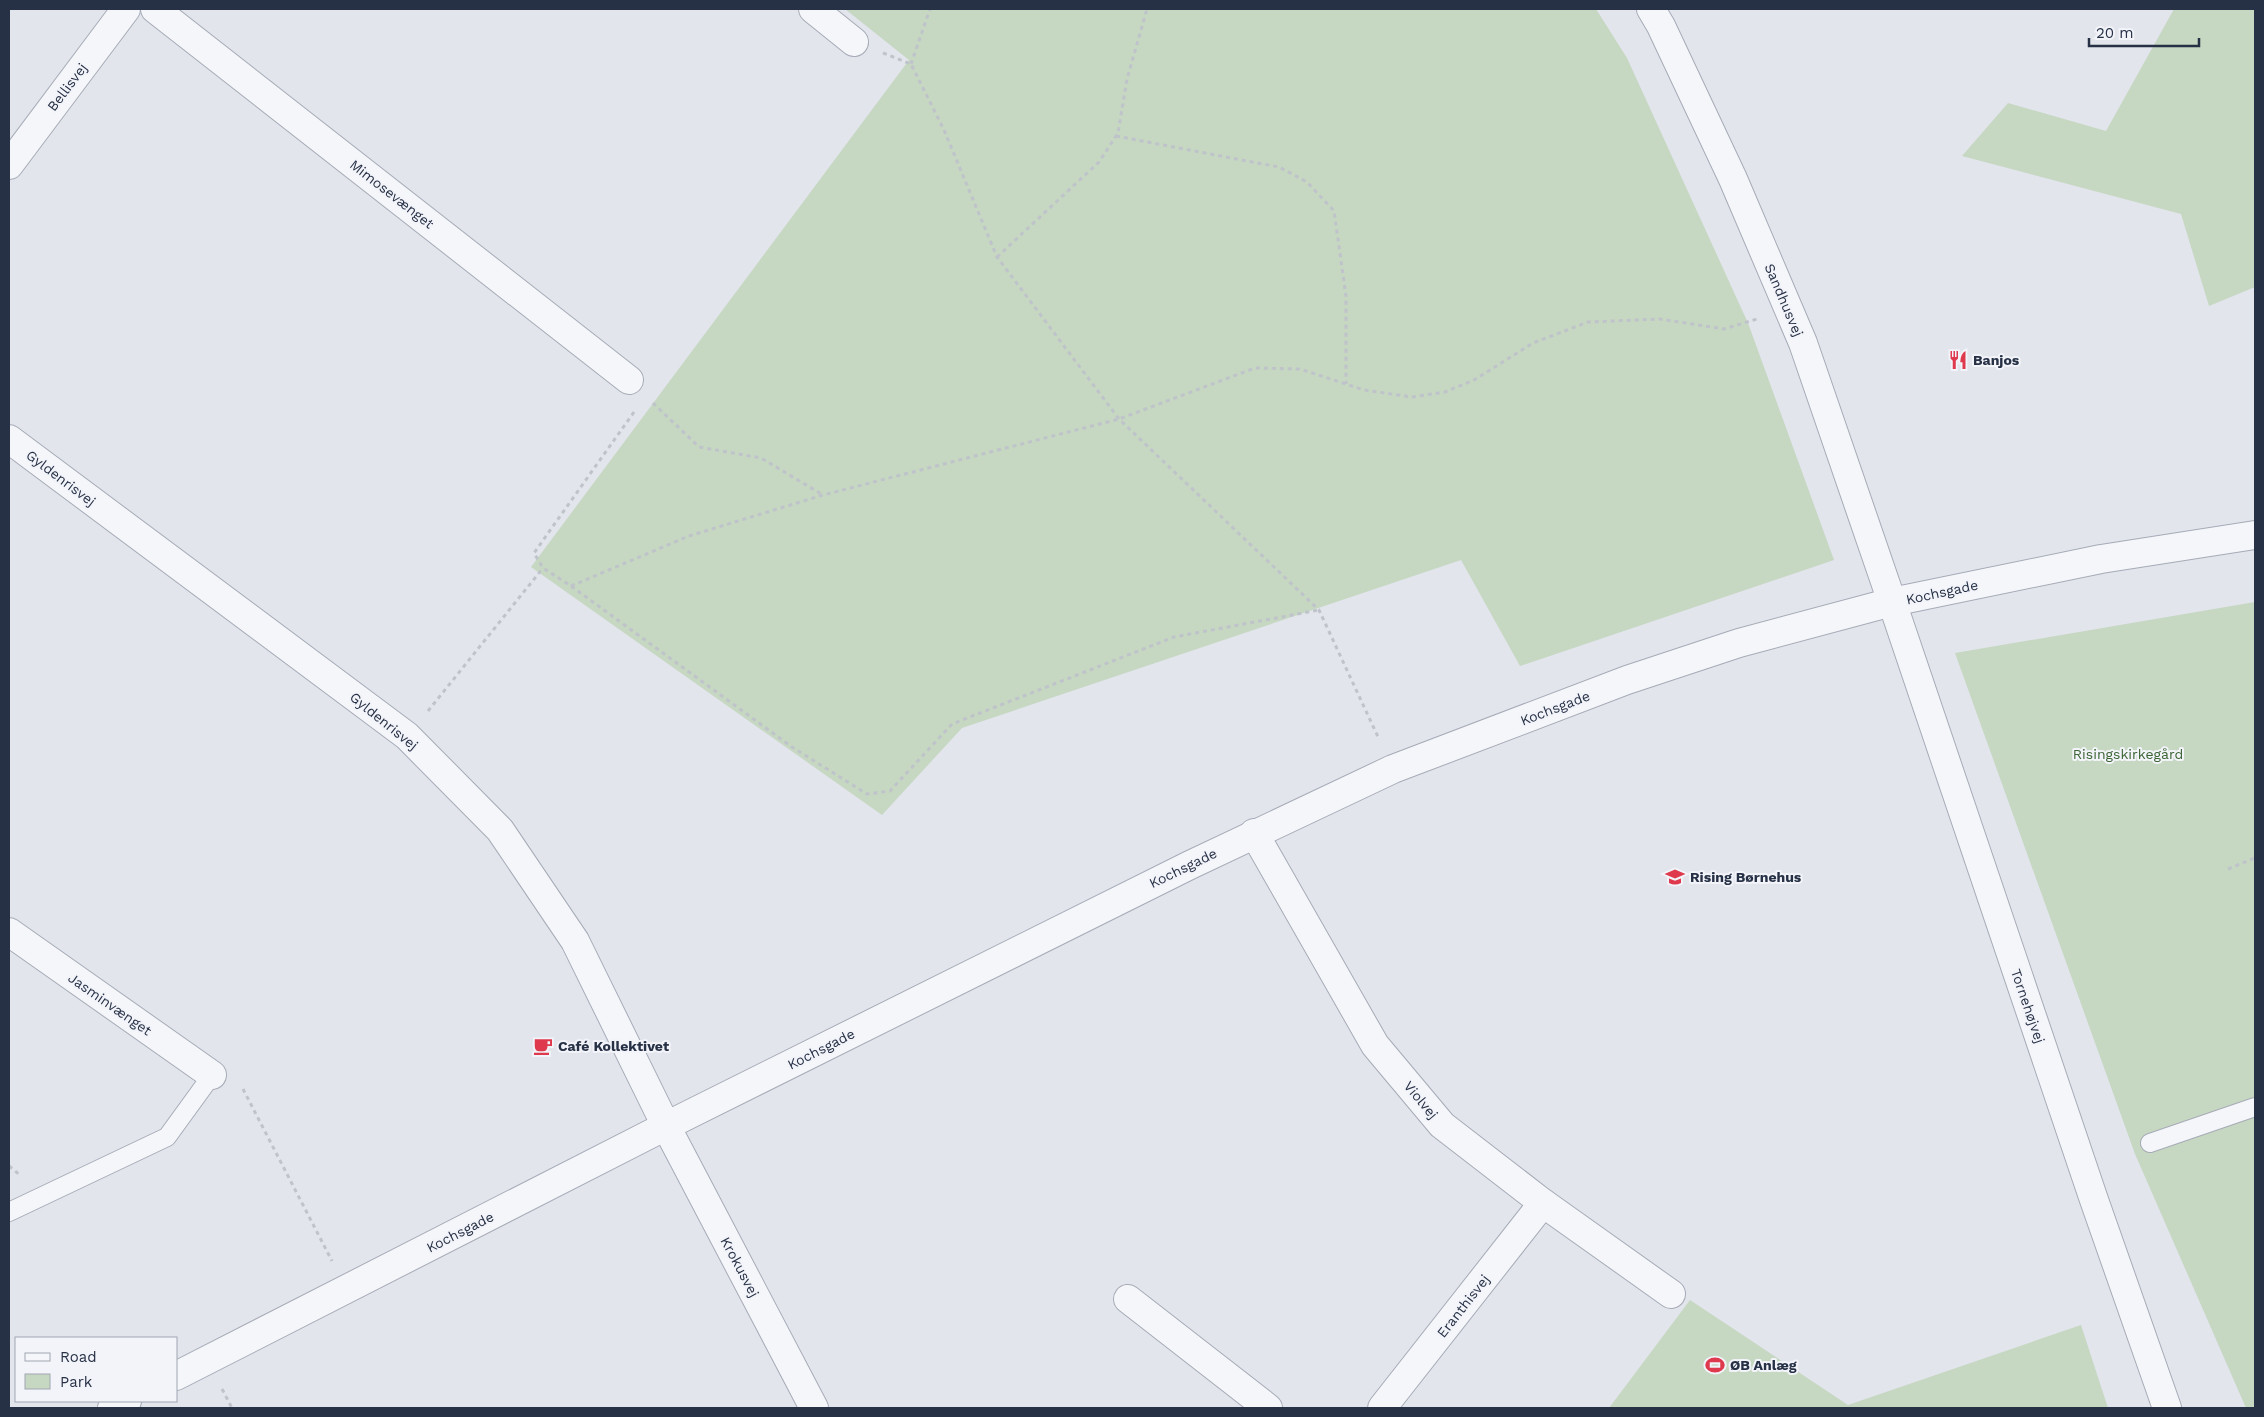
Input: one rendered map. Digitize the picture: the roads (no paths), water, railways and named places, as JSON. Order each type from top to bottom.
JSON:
[{"type":"street","name":"Bellisvej","points":[[12,153],[126,9]]},
{"type":"street","name":"Mimosevænget","points":[[155,9],[637,388]]},
{"type":"street","points":[[812,9],[854,42]]},
{"type":"street","name":"Sandhusvej","points":[[1651,9],[1661,26],[1733,179],[1802,343],[1892,602]]},
{"type":"street","name":"Gyldenrisvej","points":[[9,439],[407,736],[500,830],[575,940],[666,1126]]},
{"type":"street","name":"Kochsgade","points":[[178,1375],[666,1126],[1254,833],[1393,769],[1627,680],[1739,643],[1892,602],[2101,559],[2255,535]]},
{"type":"street","name":"Tornehøjvej","points":[[1892,602],[2093,1197],[2167,1408]]},
{"type":"street","name":"Violvej","points":[[1254,833],[1375,1045],[1442,1125],[1543,1203],[1671,1294]]},
{"type":"street","name":"Jasminvænget","points":[[9,932],[212,1075]]},
{"type":"street","name":"Krokusvej","points":[[666,1126],[814,1408]]},
{"type":"street","name":"Eranthisvej","points":[[1382,1408],[1543,1203]]},
{"type":"street","points":[[1128,1299],[1268,1408]]},
{"type":"street","points":[[112,1408],[125,1402]]},
{"type":"lane","points":[[9,1212],[167,1136],[212,1075]]},
{"type":"lane","points":[[2150,1143],[2255,1107]]},
{"type":"place","name":"Banjos","points":[[1958,360]]},
{"type":"place","name":"Rising Børnehus","points":[[1675,877]]},
{"type":"place","name":"Café Kollektivet","points":[[543,1046]]},
{"type":"place","name":"ØB Anlæg","points":[[1715,1365]]},
{"type":"park label","name":"Risingskirkegård","points":[[2128,754]]}]
